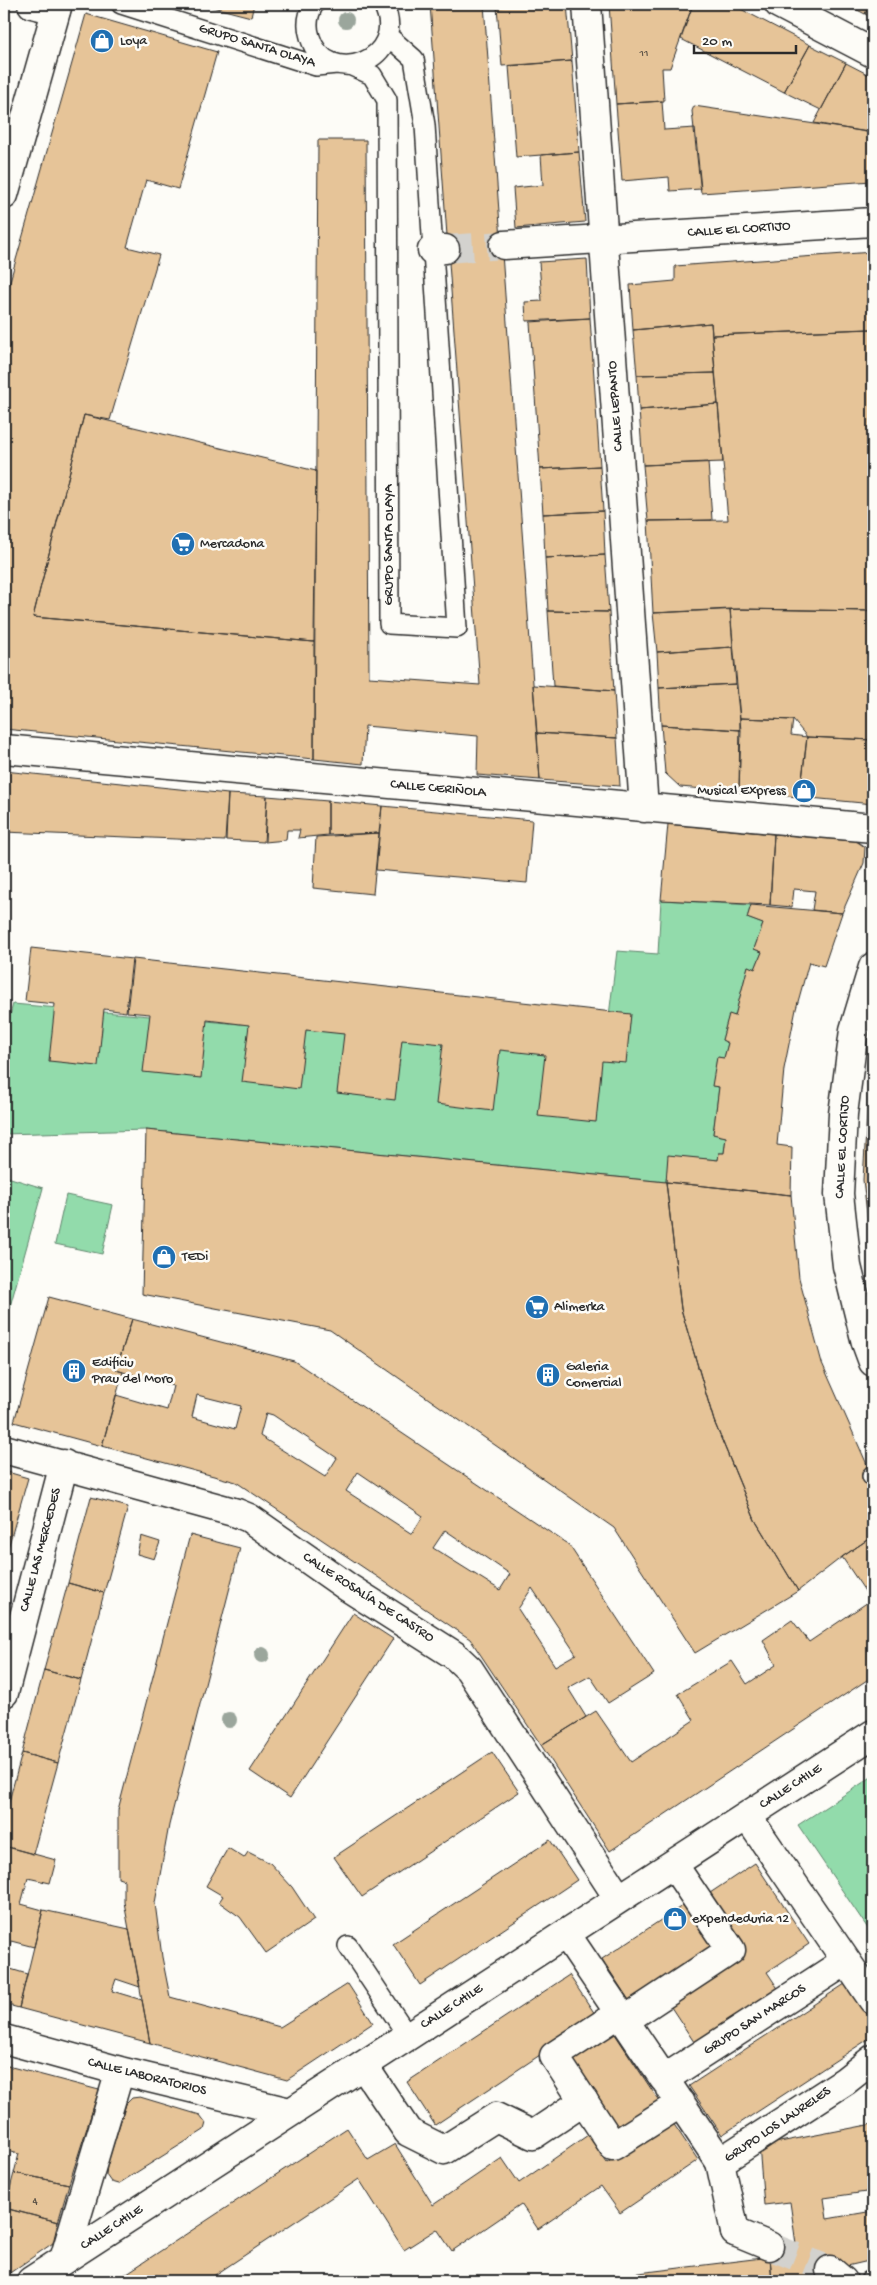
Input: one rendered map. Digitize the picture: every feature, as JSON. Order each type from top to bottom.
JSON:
[{"type":"street","name":"CALLE LEPANTO","points":[[587,4],[644,808]]},
{"type":"street","points":[[779,4],[873,53]]},
{"type":"street","points":[[4,195],[49,6]]},
{"type":"street","name":"CALLE EL CORTIJO","points":[[605,239],[873,222]]},
{"type":"street","points":[[504,245],[605,239]]},
{"type":"street","name":"CALLE CERIÑOLA","points":[[4,749],[873,828]]},
{"type":"street","name":"CALLE EL CORTIJO","points":[[872,1358],[847,1266],[839,1194],[843,1114],[854,1030],[873,967]]},
{"type":"street","name":"CALLE ROSALÍA DE CASTRO","points":[[4,1449],[64,1464],[249,1518],[349,1588],[454,1655],[469,1669],[619,1899]]},
{"type":"street","name":"CALLE LAS MERCEDES","points":[[4,1693],[64,1464]]},
{"type":"street","name":"CALLE CHILE","points":[[30,2281],[873,1734]]},
{"type":"street","points":[[747,1816],[873,2000]]},
{"type":"street","points":[[674,1864],[732,1950],[554,2056],[613,2146],[681,2103]]},
{"type":"street","points":[[566,1934],[720,2162]]},
{"type":"street","name":"GRUPO SAN MARCOS","points":[[664,2079],[846,1961]]},
{"type":"street","name":"CALLE LABORATORIOS","points":[[4,2039],[120,2071],[290,2112]]},
{"type":"street","name":"GRUPO LOS LAURELES","points":[[769,2246],[735,2232],[720,2162],[845,2081],[873,2059]]},
{"type":"street","points":[[363,2065],[408,2132],[444,2150],[496,2117],[532,2135],[584,2101]]},
{"type":"street","points":[[64,2259],[120,2071]]},
{"type":"lane","name":"GRUPO SANTA OLAYA","points":[[121,4],[316,66],[344,65],[368,61],[380,51],[388,36],[414,59],[425,125],[439,250],[457,628],[389,624],[387,100],[372,75],[344,65],[322,57],[312,44],[308,29],[309,13],[314,4]]},
{"type":"lane","points":[[383,4],[389,20],[388,36]]},
{"type":"lane","points":[[348,1946],[408,2036]]},
{"type":"green space","points":[[661,900],[751,905],[747,918],[763,924],[754,949],[762,952],[755,969],[748,966],[735,1016],[729,1015],[722,1040],[728,1043],[724,1058],[717,1057],[713,1086],[719,1087],[713,1134],[726,1137],[724,1153],[719,1153],[718,1160],[669,1156],[666,1182],[146,1130],[4,1134],[4,1037],[13,1004],[604,1056],[617,951],[658,954]]},
{"type":"green space","points":[[4,1176],[43,1188],[4,1328]]},
{"type":"green space","points":[[66,1195],[113,1205],[102,1254],[55,1244]]},
{"type":"green space","points":[[873,1776],[873,1936],[798,1825]]},
{"type":"building","points":[[201,4],[254,4],[251,17]]},
{"type":"building","points":[[430,4],[484,4],[540,780],[477,775],[478,736],[365,726],[363,764],[314,759],[318,140],[366,140],[369,677],[480,685]]},
{"type":"building","points":[[497,4],[545,4],[497,7]]},
{"type":"building","points":[[567,4],[572,61],[502,66],[497,7]]},
{"type":"building","points":[[609,4],[693,4],[670,68],[662,68],[664,101],[616,104]]},
{"type":"building","points":[[693,4],[731,4],[810,45],[784,92],[681,39]]},
{"type":"building","points":[[846,4],[870,4],[865,14]]},
{"type":"building","points":[[870,4],[873,4],[873,18],[865,14]]},
{"type":"building","points":[[86,14],[217,52],[178,189],[146,180],[127,247],[159,255],[110,420],[84,415],[33,617],[314,642],[314,759],[4,729],[4,302]]},
{"type":"building","points":[[810,45],[846,63],[821,110],[784,92]]},
{"type":"building","points":[[572,61],[579,152],[516,157],[509,66]]},
{"type":"building","points":[[846,63],[873,77],[872,133],[814,123]]},
{"type":"building","points":[[662,101],[664,130],[695,128],[701,189],[670,191],[669,177],[622,181],[616,104]]},
{"type":"building","points":[[694,106],[869,132],[872,181],[701,193],[692,111]]},
{"type":"building","points":[[579,152],[585,222],[516,228],[513,188],[543,185],[541,155]]},
{"type":"building","points":[[873,252],[873,329],[712,335],[711,323],[633,330],[630,285],[675,281],[675,266]]},
{"type":"building","points":[[587,259],[590,318],[526,321],[525,302],[542,301],[539,262]]},
{"type":"building","points":[[590,318],[600,466],[540,469],[530,322]]},
{"type":"building","points":[[711,323],[715,373],[637,375],[633,330]]},
{"type":"building","points":[[873,329],[873,611],[742,609],[653,613],[648,521],[728,520],[712,335]]},
{"type":"building","points":[[715,373],[718,404],[639,410],[637,375]]},
{"type":"building","points":[[718,404],[723,462],[643,465],[639,410]]},
{"type":"building","name":"Mercadona","points":[[84,415],[316,471],[314,642],[33,617]]},
{"type":"building","points":[[708,462],[712,520],[648,521],[643,465]]},
{"type":"building","points":[[600,466],[603,511],[543,514],[540,469]]},
{"type":"building","points":[[603,511],[605,555],[545,558],[543,514]]},
{"type":"building","points":[[605,555],[609,612],[548,611],[545,558]]},
{"type":"building","points":[[730,609],[733,647],[657,652],[653,613]]},
{"type":"building","points":[[730,609],[873,611],[873,740],[807,737],[793,720],[740,718]]},
{"type":"building","points":[[548,611],[609,612],[614,691],[553,686]]},
{"type":"building","points":[[733,647],[736,684],[659,688],[657,652]]},
{"type":"building","points":[[736,684],[741,730],[661,725],[659,688]]},
{"type":"building","points":[[533,685],[614,691],[617,738],[537,733]]},
{"type":"building","points":[[740,718],[793,720],[791,735],[807,737],[800,797],[739,792]]},
{"type":"building","points":[[661,725],[741,730],[739,792],[680,787],[665,773]]},
{"type":"building","points":[[537,733],[617,738],[620,786],[540,780]]},
{"type":"building","points":[[807,737],[873,740],[873,804],[800,797]]},
{"type":"building","points":[[4,771],[228,794],[225,841],[4,832]]},
{"type":"building","points":[[228,794],[267,796],[264,842],[226,840]]},
{"type":"building","points":[[267,796],[328,801],[328,835],[298,838],[300,830],[287,830],[286,840],[265,842]]},
{"type":"building","points":[[328,801],[382,806],[379,833],[328,835]]},
{"type":"building","points":[[382,806],[532,820],[527,883],[376,870]]},
{"type":"building","points":[[668,824],[774,834],[770,905],[661,900]]},
{"type":"building","points":[[379,833],[373,894],[313,888],[316,837]]},
{"type":"building","points":[[774,834],[856,841],[865,847],[864,863],[842,913],[812,910],[815,891],[794,889],[792,907],[770,905]]},
{"type":"building","points":[[751,905],[842,913],[824,966],[809,962],[796,1009],[784,1069],[777,1145],[792,1147],[791,1195],[666,1182],[668,1155],[718,1160],[719,1153],[724,1153],[726,1137],[713,1134],[719,1087],[712,1086],[717,1057],[724,1058],[728,1043],[722,1040],[729,1014],[735,1016],[748,966],[755,969],[762,952],[754,949],[763,924],[747,918]]},
{"type":"building","points":[[31,948],[132,959],[126,1012],[104,1009],[98,1066],[49,1061],[55,1004],[25,1001]]},
{"type":"building","points":[[133,959],[631,1014],[626,1063],[602,1061],[596,1122],[538,1116],[545,1055],[500,1050],[493,1111],[436,1104],[443,1044],[402,1040],[395,1100],[337,1093],[344,1034],[306,1030],[299,1089],[242,1082],[249,1025],[207,1020],[201,1078],[143,1072],[150,1014],[127,1012]]},
{"type":"building","points":[[873,1073],[873,1264],[863,1180],[868,1096]]},
{"type":"building","name":"Galeria Comercial","points":[[146,1130],[666,1182],[681,1309],[714,1421],[755,1520],[798,1591],[695,1653],[614,1528],[330,1330],[142,1294]]},
{"type":"building","points":[[666,1182],[791,1195],[799,1278],[822,1363],[873,1478],[873,1536],[798,1591],[755,1520],[714,1421],[681,1309]]},
{"type":"building","name":"Edificiu Prau del Moro","points":[[49,1297],[132,1319],[116,1370],[123,1372],[102,1446],[14,1422]]},
{"type":"building","points":[[132,1319],[294,1361],[569,1545],[654,1674],[608,1703],[590,1676],[568,1688],[586,1717],[541,1745],[470,1639],[236,1482],[102,1446],[116,1395],[167,1410],[173,1386],[116,1370]],"holes":[[[197,1395],[241,1406],[235,1429],[192,1417]],[[266,1413],[273,1415],[337,1458],[325,1477],[260,1436]],[[358,1472],[423,1516],[412,1534],[346,1491]],[[445,1530],[510,1574],[500,1590],[433,1548]],[[532,1588],[576,1654],[555,1666],[518,1609]]]},
{"type":"building","points":[[4,1471],[28,1478],[4,1562]]},
{"type":"building","points":[[91,1497],[128,1507],[104,1593],[68,1583]]},
{"type":"building","points":[[190,1535],[240,1548],[169,1825],[155,1903],[162,1957],[170,1997],[280,2027],[348,1984],[373,2023],[287,2080],[150,2043],[124,1902],[124,1880],[118,1878],[118,1810]]},
{"type":"building","points":[[141,1536],[160,1542],[154,1559],[137,1554]]},
{"type":"building","points":[[873,1536],[873,1676],[610,1851],[541,1745],[596,1711],[631,1762],[694,1720],[678,1694],[732,1661],[747,1684],[776,1665],[763,1640],[792,1620],[809,1642],[871,1600],[842,1557]]},
{"type":"building","points":[[68,1583],[104,1593],[81,1680],[44,1670]]},
{"type":"building","points":[[353,1613],[393,1639],[290,1798],[250,1771]]},
{"type":"building","points":[[44,1670],[81,1680],[58,1763],[22,1753]]},
{"type":"building","points":[[492,1752],[519,1792],[362,1897],[334,1857]]},
{"type":"building","points":[[22,1753],[58,1763],[33,1854],[4,1846],[4,1820]]},
{"type":"building","points":[[550,1840],[577,1880],[420,1985],[393,1944]]},
{"type":"building","points":[[4,1846],[56,1860],[50,1883],[28,1878],[21,1904],[43,1910],[34,1947],[11,1941],[4,1967]]},
{"type":"building","points":[[228,1848],[244,1858],[248,1852],[270,1863],[292,1887],[314,1920],[266,1953],[240,1917],[219,1902],[223,1896],[206,1886]]},
{"type":"building","points":[[755,1863],[809,1944],[767,1972],[781,1993],[698,2048],[667,2001],[743,1950],[707,1895]]},
{"type":"building","points":[[688,1902],[718,1949],[632,2005],[602,1959]]},
{"type":"building","points":[[43,1910],[129,1929],[140,1987],[116,1979],[112,1991],[142,2000],[150,2043],[19,2008]]},
{"type":"building","points":[[4,1967],[27,1974],[19,2008],[4,2004]]},
{"type":"building","points":[[569,1975],[597,2017],[435,2125],[407,2082]]},
{"type":"building","points":[[848,1982],[873,2021],[873,2036],[722,2135],[689,2086]]},
{"type":"building","points":[[611,2028],[663,2107],[622,2134],[570,2056]]},
{"type":"building","points":[[4,2065],[99,2090],[69,2184],[14,2173],[19,2154],[4,2150]]},
{"type":"building","points":[[140,2097],[200,2115],[206,2123],[204,2130],[118,2184],[111,2182],[106,2175],[107,2165],[126,2104],[132,2098]]},
{"type":"building","points":[[671,2120],[698,2160],[620,2213],[601,2186],[538,2229],[521,2204],[452,2251],[437,2229],[404,2250],[359,2179],[206,2281],[115,2281],[347,2128],[368,2160],[395,2144],[433,2205],[502,2158],[519,2183],[588,2135],[607,2163]]},
{"type":"building","points":[[873,2124],[873,2191],[824,2198],[827,2219],[873,2211],[873,2260],[830,2270],[831,2281],[772,2281],[769,2246],[796,2244],[790,2202],[764,2205],[759,2146]]},
{"type":"building","points":[[14,2173],[69,2184],[58,2222],[5,2208]]},
{"type":"building","points":[[4,2208],[58,2222],[53,2243],[4,2277]]},
{"type":"building","points":[[770,2257],[772,2281],[573,2281]]},
{"type":"tunnel","points":[[445,249],[504,245]]},
{"type":"tunnel","points":[[769,2246],[830,2270]]},
{"type":"place","name":"Loya","points":[[102,41]]},
{"type":"place","name":"Mercadona","points":[[183,544]]},
{"type":"place","name":"Musical Express","points":[[804,791]]},
{"type":"place","name":"TEDi","points":[[164,1257]]},
{"type":"place","name":"Alimerka","points":[[537,1307]]},
{"type":"place","name":"Edificiu Prau del Moro","points":[[74,1371]]},
{"type":"place","name":"Galeria Comercial","points":[[548,1375]]},
{"type":"place","name":"expendeduria 12","points":[[675,1919]]}]
